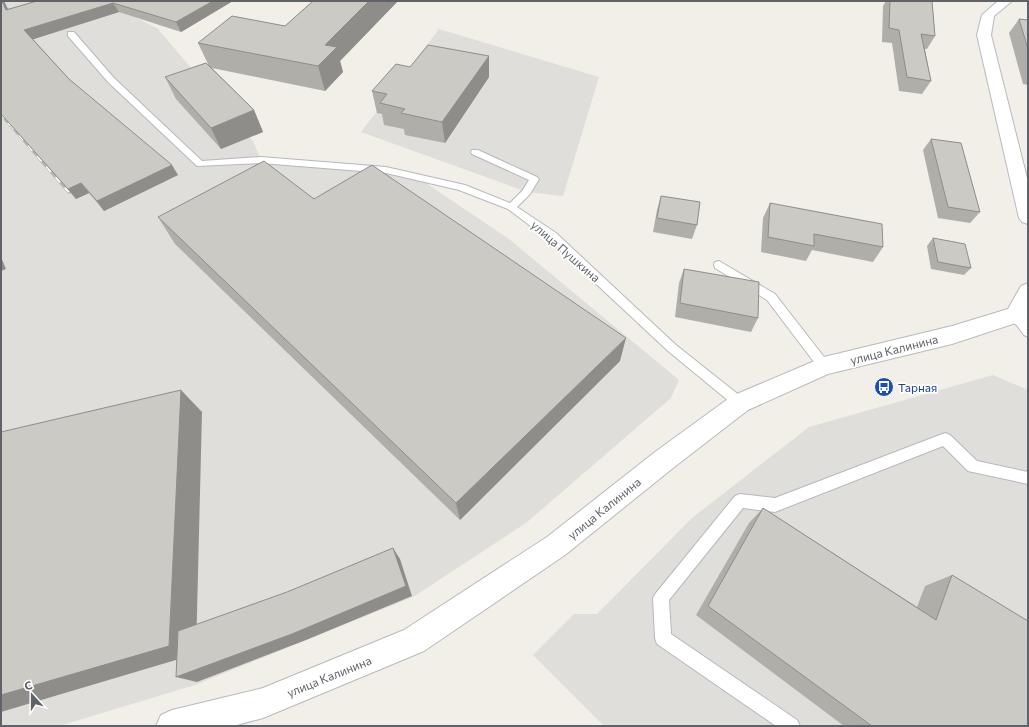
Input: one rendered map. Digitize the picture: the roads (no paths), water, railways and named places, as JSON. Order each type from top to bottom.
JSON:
[{"type":"main road","points":[[1005,1],[988,15],[984,35],[1028,218]]},
{"type":"main road","name":"улица Калинина","points":[[172,726],[263,703],[414,641],[556,546],[664,460],[740,403],[824,366],[952,335],[1024,323],[1028,291]]},
{"type":"lane","name":"улица Пушкина","points":[[72,34],[111,80],[200,164],[261,160],[386,170],[462,187],[511,207],[552,236],[672,348],[740,403]]},
{"type":"lane","points":[[475,152],[534,179],[527,192],[511,207]]},
{"type":"lane","points":[[719,265],[771,297],[824,366]]},
{"type":"lane","points":[[791,726],[663,638],[661,598],[740,501],[774,505],[945,439],[973,467],[1028,478]]},
{"type":"railway","points":[[1,114],[10,125]]},
{"type":"railway","points":[[10,124],[69,192]]},
{"type":"place","name":"Тарная","points":[[884,387]]}]
